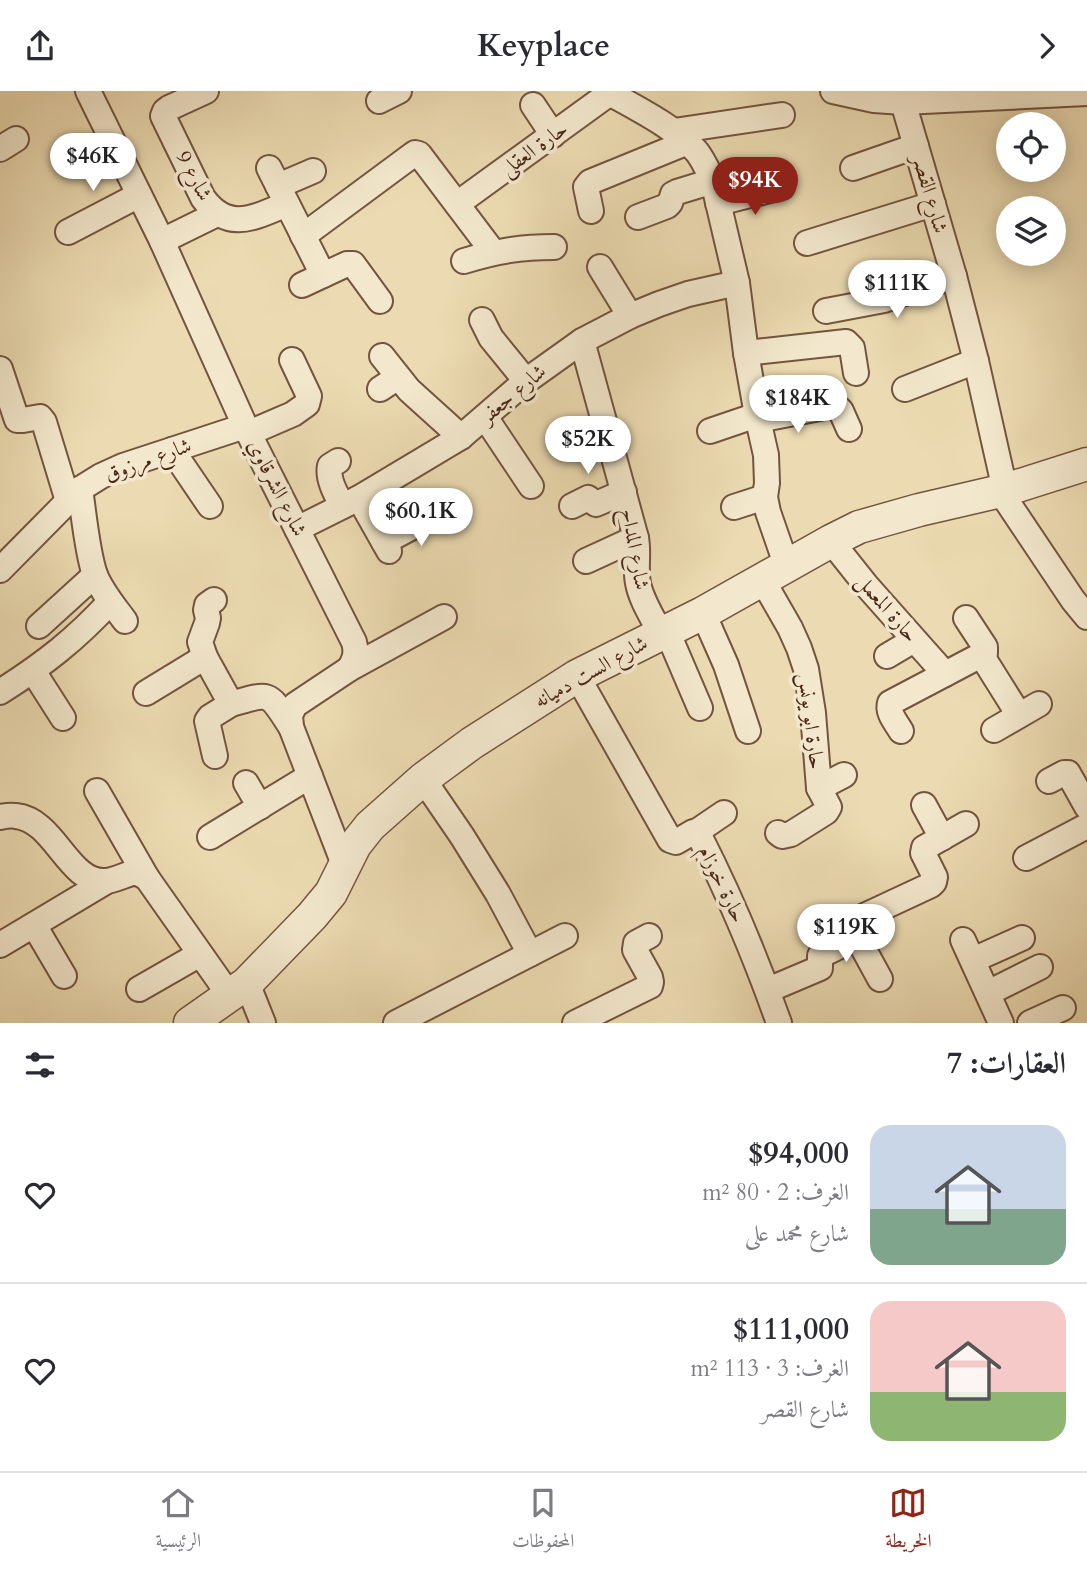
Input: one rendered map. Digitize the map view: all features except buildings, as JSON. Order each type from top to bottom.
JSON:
[{"type":"street","name":"شارع الشرقاوي","points":[[88,91],[162,241],[247,429],[354,642],[356,651],[349,669]]},
{"type":"street","name":"شارع 9","points":[[206,91],[165,111],[163,116],[203,198],[217,214],[229,219],[254,218],[278,186],[313,171]]},
{"type":"street","points":[[833,91],[874,100],[903,102],[1087,93]]},
{"type":"street","points":[[608,92],[681,137]]},
{"type":"street","name":"حارة العقلى","points":[[457,204],[608,92]]},
{"type":"street","name":"شارع القصر","points":[[903,102],[976,362],[1002,490],[1082,604]]},
{"type":"street","points":[[533,106],[553,135]]},
{"type":"street","points":[[591,211],[587,183],[681,137],[782,115]]},
{"type":"street","name":"حارة ابو يونس","points":[[681,137],[698,153],[707,167],[715,192],[737,283],[746,353],[766,455],[765,497],[775,574],[811,691],[822,708],[820,788],[828,807],[826,812],[791,834],[782,836],[778,833]]},
{"type":"street","points":[[853,168],[916,146]]},
{"type":"street","points":[[303,236],[415,153],[423,157],[493,252]]},
{"type":"street","points":[[278,186],[303,236],[313,280],[347,264],[353,264],[380,301]]},
{"type":"street","points":[[638,217],[667,206],[677,192],[782,187]]},
{"type":"street","points":[[68,232],[139,195]]},
{"type":"street","points":[[807,243],[933,204]]},
{"type":"street","points":[[162,241],[217,214]]},
{"type":"street","points":[[464,261],[523,247],[554,247]]},
{"type":"street","points":[[600,267],[630,316]]},
{"type":"street","points":[[825,310],[884,300],[954,276]]},
{"type":"street","name":"شارع جعفر","points":[[297,529],[351,502],[461,437],[526,381],[582,341],[630,316],[688,294],[737,283]]},
{"type":"street","points":[[482,320],[491,338],[526,381]]},
{"type":"street","name":"شارع المداح","points":[[582,341],[636,538],[639,590],[664,633],[700,708]]},
{"type":"street","points":[[746,353],[846,342],[852,348],[856,373]]},
{"type":"street","points":[[382,356],[404,384],[461,437]]},
{"type":"street","name":"شارع مرزوق","points":[[0,570],[74,495],[101,476],[172,450],[293,414],[307,404],[309,397],[292,360]]},
{"type":"street","points":[[905,389],[976,362]]},
{"type":"street","points":[[0,369],[17,419],[40,417],[44,422],[74,495],[95,576],[118,611],[87,627],[33,671],[0,692]]},
{"type":"street","points":[[710,431],[757,417],[835,405],[841,411],[849,429]]},
{"type":"street","points":[[485,417],[531,486]]},
{"type":"street","points":[[172,450],[210,506]]},
{"type":"street","points":[[338,461],[328,469],[335,492],[351,502],[387,546],[437,515]]},
{"type":"street","name":"شارع الست دميانه","points":[[190,1023],[239,989],[312,916],[331,893],[355,845],[370,826],[423,779],[472,743],[577,676],[703,613],[859,527],[1002,490],[1087,464]]},
{"type":"street","points":[[572,506],[587,498],[598,504],[624,492]]},
{"type":"street","points":[[734,507],[765,497]]},
{"type":"street","points":[[586,561],[636,538]]},
{"type":"street","name":"حارة المعمل","points":[[831,541],[945,674]]},
{"type":"street","points":[[39,626],[95,576]]},
{"type":"street","points":[[214,600],[207,605],[208,618],[200,642],[205,657],[231,704]]},
{"type":"street","points":[[703,613],[726,665],[748,731]]},
{"type":"street","points":[[291,727],[290,715],[295,705],[349,669],[444,617]]},
{"type":"street","points":[[901,731],[890,713],[890,703],[982,656],[986,650],[966,618]]},
{"type":"street","points":[[887,656],[914,640]]},
{"type":"street","points":[[982,656],[1029,710],[994,730]]},
{"type":"street","points":[[146,694],[205,657]]},
{"type":"street","points":[[33,671],[63,718]]},
{"type":"street","name":"حارة خوزام","points":[[577,676],[670,841],[676,842],[696,832],[723,882],[747,936],[779,1023]]},
{"type":"street","points":[[215,756],[207,721],[210,717],[231,704],[257,697],[269,697],[291,727],[345,867]]},
{"type":"street","points":[[1049,781],[1068,773],[1087,807]]},
{"type":"street","points":[[820,788],[844,775]]},
{"type":"street","points":[[210,837],[310,776]]},
{"type":"street","points":[[423,779],[498,894],[530,954]]},
{"type":"street","points":[[246,783],[260,807]]},
{"type":"street","points":[[97,791],[147,878],[200,954],[239,989],[263,1023]]},
{"type":"street","points":[[924,806],[942,838]]},
{"type":"street","points":[[696,832],[724,813]]},
{"type":"street","points":[[0,817],[17,815],[32,821],[83,874],[92,880],[107,881]]},
{"type":"street","points":[[768,990],[820,968],[820,956],[843,944],[851,926],[858,919],[931,885],[935,877],[923,853],[924,848],[966,824]]},
{"type":"street","points":[[1026,858],[1087,826]]},
{"type":"street","points":[[0,945],[107,881],[136,872],[147,878]]},
{"type":"street","points":[[34,925],[64,976]]},
{"type":"street","points":[[851,926],[880,979]]},
{"type":"street","points":[[396,1023],[565,936]]},
{"type":"street","points":[[575,1023],[650,986],[650,977],[635,950],[636,943],[649,936]]},
{"type":"street","points":[[1001,1023],[968,950],[1022,938]]},
{"type":"street","points":[[139,989],[200,954]]},
{"type":"street","points":[[988,993],[1040,967]]},
{"type":"street","points":[[1030,1023],[1063,1008]]}]
